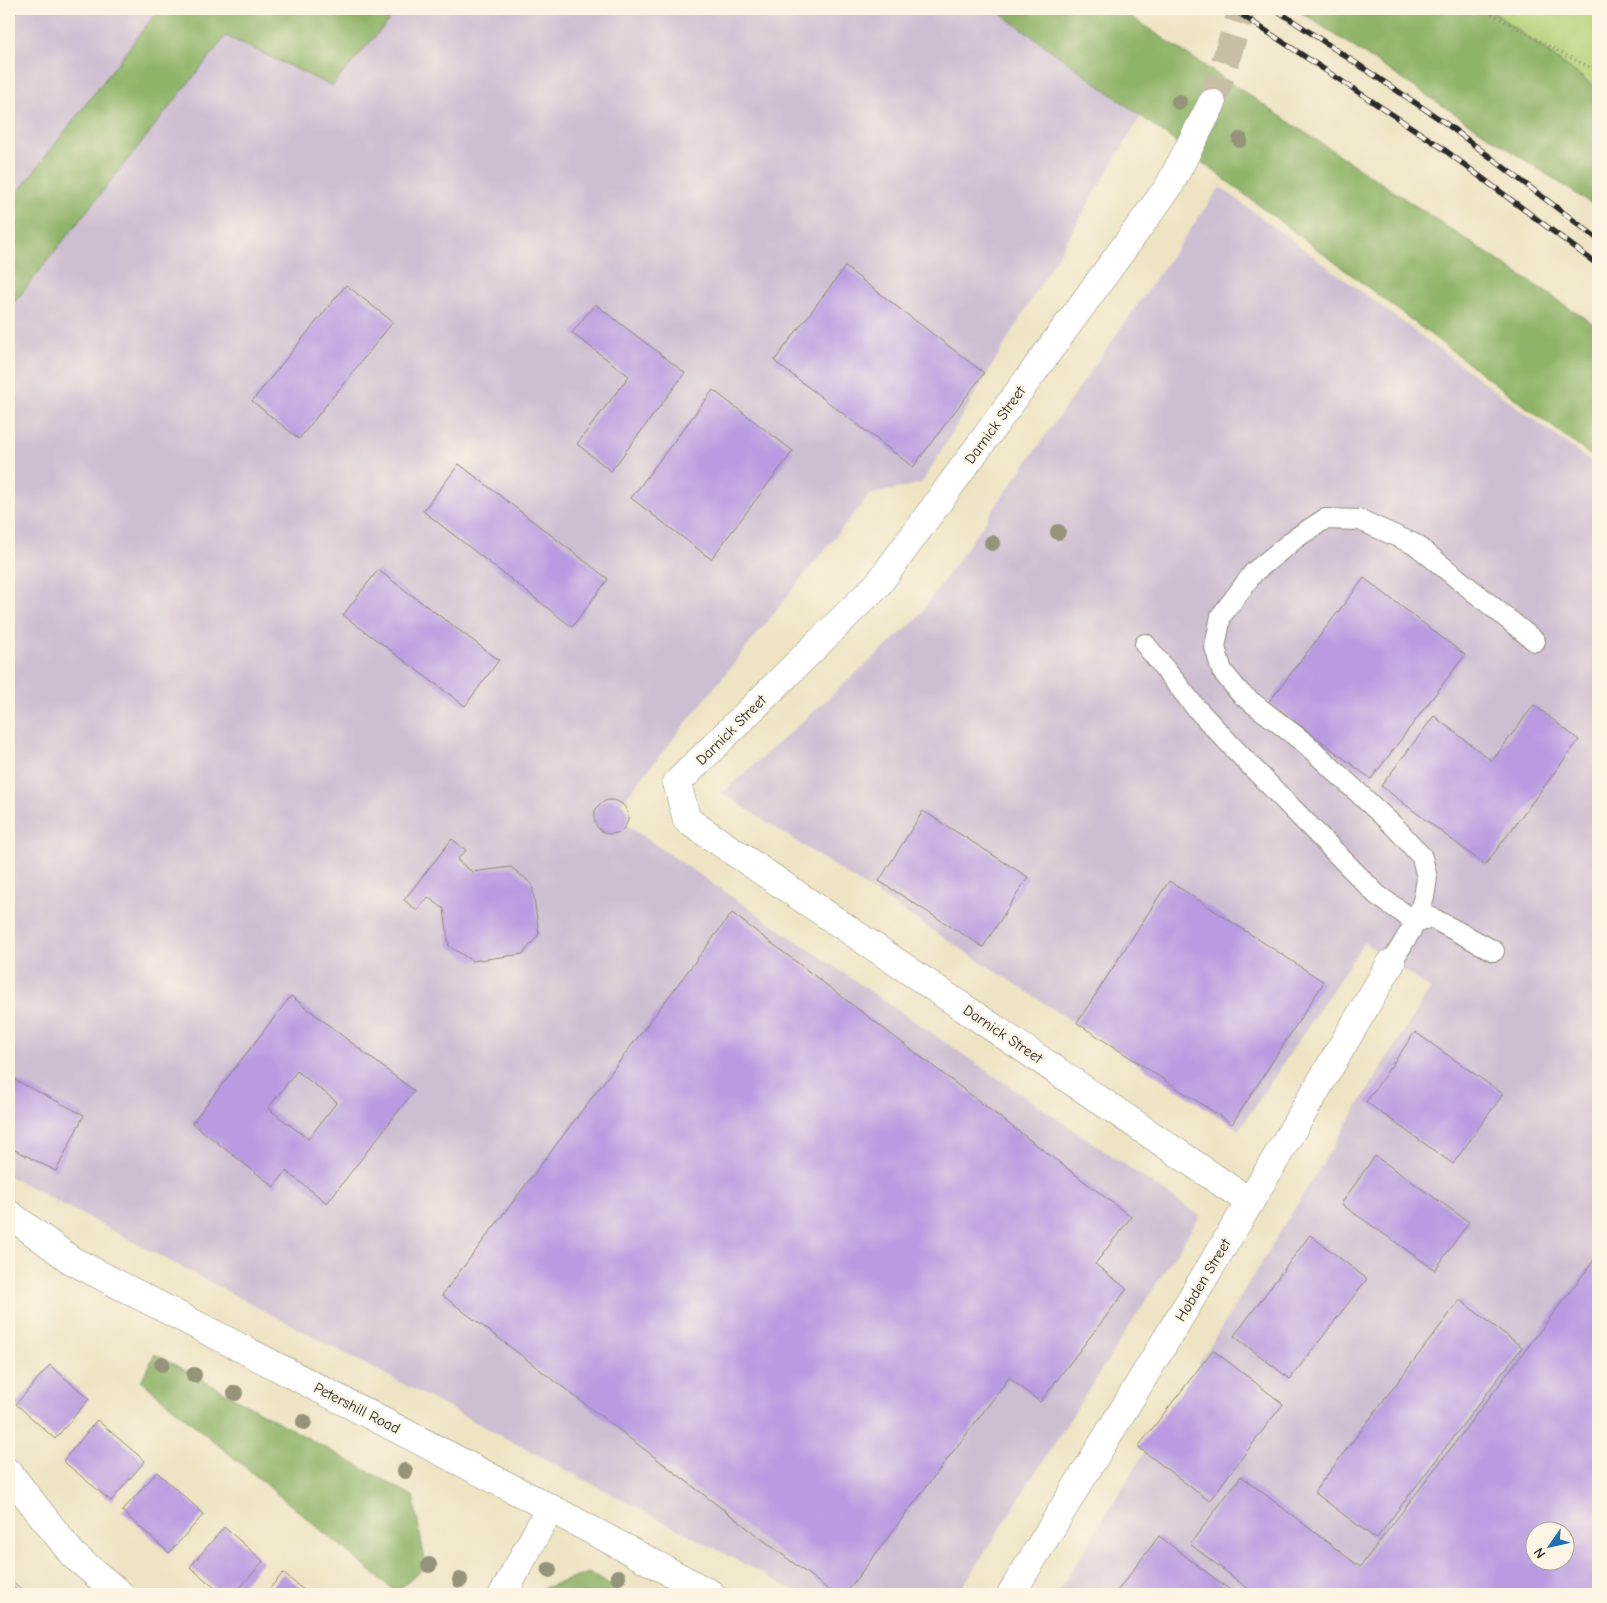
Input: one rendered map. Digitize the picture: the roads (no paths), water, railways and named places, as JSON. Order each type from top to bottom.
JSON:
[{"type":"street","name":"Darnick Street","points":[[1212,103],[1170,186],[879,583],[677,783],[687,820],[1250,1202]]},
{"type":"street","name":"Hobden Street","points":[[1011,1594],[1250,1202],[1391,963]]},
{"type":"street","name":"Petershill Road","points":[[9,1214],[72,1260],[550,1508],[710,1594]]},
{"type":"street","points":[[9,1473],[74,1555],[120,1594]]},
{"type":"street","points":[[503,1594],[550,1508]]},
{"type":"lane","points":[[1391,963],[1416,922],[1424,897],[1427,878],[1422,857],[1398,829],[1306,744],[1241,694],[1222,671],[1215,647],[1221,616],[1254,572],[1296,538],[1325,519],[1360,520],[1416,545],[1535,641]]},
{"type":"lane","points":[[1145,644],[1196,708],[1377,894],[1416,922],[1432,918],[1494,951]]},
{"type":"tunnel","points":[[1212,103],[1242,9]]},
{"type":"railway","points":[[1233,9],[1438,145],[1598,265]]},
{"type":"railway","points":[[1275,9],[1444,122],[1598,239]]}]
